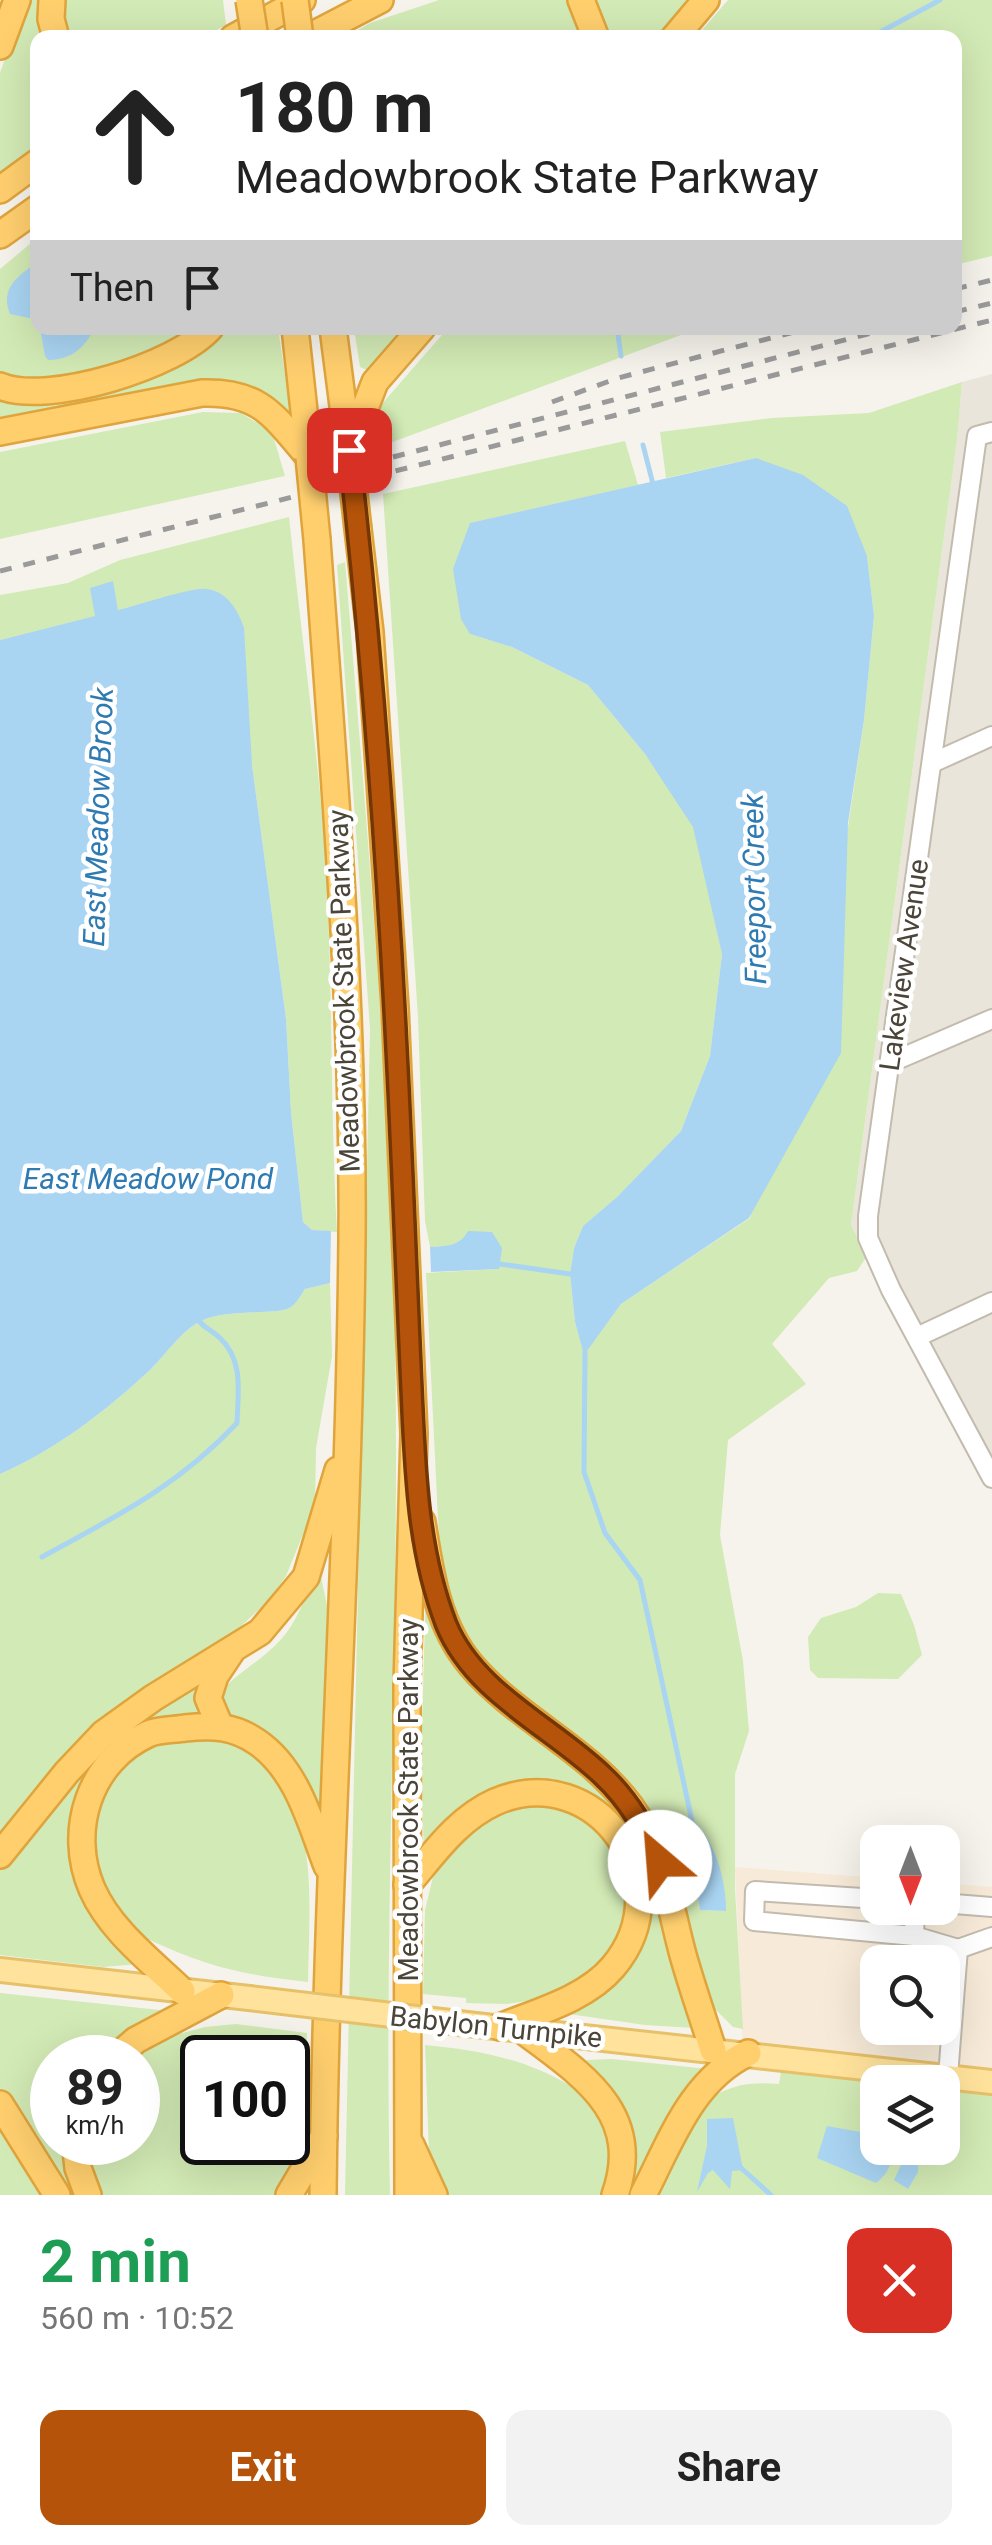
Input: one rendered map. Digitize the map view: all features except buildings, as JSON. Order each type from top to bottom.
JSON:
[{"type":"highway","points":[[0,46],[17,0]]},
{"type":"highway","points":[[52,0],[53,30]]},
{"type":"highway","points":[[250,0],[254,30]]},
{"type":"highway","points":[[246,30],[299,0],[303,30]]},
{"type":"highway","points":[[320,30],[380,0]]},
{"type":"highway","points":[[581,0],[593,30]]},
{"type":"highway","points":[[681,30],[706,0]]},
{"type":"highway","points":[[0,190],[30,168]]},
{"type":"highway","points":[[0,234],[30,213]]},
{"type":"highway","points":[[0,386],[28,391],[128,374],[168,358],[200,335]]},
{"type":"highway","name":"Meadowbrook State Parkway","points":[[296,335],[336,775],[350,1035],[352,1239],[323,2195]]},
{"type":"highway","name":"Meadowbrook State Parkway","points":[[334,335],[370,632],[396,1007],[413,1466],[407,1668],[408,2195]]},
{"type":"highway","points":[[349,450],[375,382],[416,335]]},
{"type":"highway","points":[[0,432],[202,393],[228,392],[263,406],[308,457]]},
{"type":"highway","points":[[0,1855],[103,1734],[260,1632],[306,1576],[346,1447]]},
{"type":"highway","points":[[413,1466],[432,1586],[448,1629],[469,1663],[504,1698],[602,1774],[644,1826],[667,1882],[683,1953],[713,2050]]},
{"type":"highway","points":[[219,1724],[208,1698],[215,1676],[231,1652]]},
{"type":"highway","points":[[182,1991],[119,1930],[100,1905],[83,1861],[82,1824],[91,1789],[109,1762],[126,1747],[152,1732],[219,1724],[257,1742],[283,1766],[330,1872]]},
{"type":"highway","points":[[407,1885],[460,1823],[493,1803],[515,1796],[547,1794],[570,1799],[597,1814],[618,1834],[638,1874],[640,1906],[630,1944],[611,1970],[594,1984],[512,2029],[576,2071],[602,2096],[623,2140],[622,2175],[614,2195]]},
{"type":"highway","points":[[146,2035],[221,1996]]},
{"type":"highway","points":[[643,2195],[701,2088],[733,2060],[748,2054]]},
{"type":"highway","points":[[0,2104],[57,2195]]},
{"type":"highway","points":[[289,2195],[324,2136]]},
{"type":"highway","points":[[408,2137],[434,2195]]},
{"type":"highway","points":[[78,2165],[88,2195]]},
{"type":"main road","name":"Babylon Turnpike","points":[[0,1970],[860,2066]]},
{"type":"main road","name":"Babylon Turnpike","points":[[960,2078],[992,2082]]},
{"type":"street","name":"Lakeview Avenue","points":[[990,432],[977,436],[870,1198],[868,1238],[992,1478]]},
{"type":"street","points":[[932,763],[992,736]]},
{"type":"street","points":[[892,1062],[992,1019]]},
{"type":"street","points":[[917,1337],[992,1302]]},
{"type":"street","points":[[860,1897],[755,1891],[754,1921],[914,1936],[944,1945]]},
{"type":"street","points":[[960,1904],[992,1907]]},
{"type":"street","points":[[914,1936],[915,1925]]},
{"type":"street","points":[[960,1948],[992,1937]]},
{"type":"shaded area","points":[[992,374],[992,1490],[851,1225],[962,382]]},
{"type":"shaded area","points":[[735,1867],[860,1877],[860,1925],[960,1925],[960,1884],[992,1887],[992,2080],[960,2076],[960,2065],[868,2065],[743,2050]]},
{"type":"green space","points":[[26,0],[46,0],[47,30],[30,30],[30,152],[0,175],[0,73]]},
{"type":"green space","points":[[60,0],[223,0],[226,25],[217,30],[63,30]]},
{"type":"green space","points":[[439,0],[569,0],[584,30],[358,30]]},
{"type":"green space","points":[[589,0],[695,0],[670,30],[600,30]]},
{"type":"green space","points":[[728,0],[992,0],[992,256],[962,263],[962,30],[702,30]]},
{"type":"green space","points":[[30,244],[30,335],[185,335],[134,366],[40,382],[0,377],[0,269]]},
{"type":"green space","points":[[217,335],[279,335],[293,428],[255,394],[0,424],[0,397],[121,385],[176,366]]},
{"type":"green space","points":[[355,335],[402,335],[369,371],[360,367]]},
{"type":"green space","points":[[442,335],[681,335],[379,447],[381,405]]},
{"type":"green space","points":[[962,382],[851,1225],[867,1256],[857,1271],[829,1278],[772,1344],[806,1384],[728,1440],[720,1535],[743,1661],[749,1731],[735,1774],[735,1890],[743,2029],[733,2027],[711,2005],[654,1821],[488,1673],[454,1615],[439,1539],[426,1273],[499,1269],[464,1240],[452,1246],[430,1247],[425,1221],[418,1017],[383,494],[625,441],[638,485],[471,523],[470,634],[512,647],[588,685],[645,754],[696,827],[722,954],[710,1056],[681,1131],[583,1226],[574,1248],[570,1274],[575,1322],[584,1354],[621,1304],[750,1218],[848,827],[874,616],[867,556],[756,458],[666,478],[660,432],[772,418],[869,413]],"holes":[[[689,1845],[726,1910],[700,1910]]]},
{"type":"green space","points":[[203,412],[241,413],[272,432],[285,476],[0,539],[0,452]]},
{"type":"green space","points":[[289,517],[326,866],[337,1232],[312,1230],[303,1222],[286,1019],[252,765],[206,589],[118,610],[112,581],[96,616],[0,640],[0,595],[68,583],[120,560]]},
{"type":"green space","points":[[345,562],[381,1018],[394,1292],[396,1518],[389,1969],[390,2195],[345,2195],[370,1029],[337,565]]},
{"type":"green space","points":[[330,1283],[332,1356],[316,1448],[315,1505],[286,1576],[268,1601],[223,1643],[0,1842],[0,1474],[61,1441],[98,1414],[151,1369],[194,1325],[224,1315],[284,1310],[305,1289]]},
{"type":"green space","points":[[319,1567],[327,1606],[321,1835],[309,1798],[218,1711],[217,1696],[287,1632]]},
{"type":"green space","points":[[426,1585],[449,1655],[619,1802],[646,1847],[694,2028],[555,2012],[608,1983],[635,1961],[646,1934],[649,1904],[642,1859],[539,1786],[424,1856],[421,1761]]},
{"type":"green space","points":[[878,1593],[901,1594],[922,1655],[898,1679],[818,1678],[810,1670],[808,1637],[821,1618],[856,1607]]},
{"type":"green space","points":[[202,1681],[207,1718],[162,1720],[72,1818],[140,1964],[103,1967],[0,1955],[0,1870],[97,1753]]},
{"type":"green space","points":[[176,1733],[218,1735],[256,1754],[279,1778],[295,1807],[308,1876],[308,1982],[227,1968],[150,1940],[144,1947],[111,1907],[91,1856],[98,1796],[132,1755]]},
{"type":"green space","points":[[552,1805],[589,1820],[616,1845],[631,1891],[628,1931],[601,1971],[542,1999],[507,2004],[466,2003],[466,1998],[423,1994],[425,1910],[433,1877],[459,1837],[503,1808]]},
{"type":"green space","points":[[0,1993],[169,2011],[136,2035],[30,2035],[30,2135],[0,2088]]},
{"type":"green space","points":[[236,2024],[307,2033],[180,2035],[180,2165],[291,2165],[286,2186],[279,2195],[100,2195],[92,2183],[89,2165],[160,2165],[160,2037],[174,2028],[179,2034]]},
{"type":"green space","points":[[425,2045],[499,2057],[569,2085],[575,2081],[599,2110],[610,2133],[606,2195],[443,2195],[429,2153]]},
{"type":"green space","points":[[784,2055],[867,2065],[860,2065],[860,2165],[960,2165],[960,2076],[992,2080],[992,2195],[655,2195],[697,2112],[729,2089],[779,2084]]},
{"type":"green space","points":[[587,2060],[708,2069],[635,2195],[624,2195],[631,2159],[623,2127],[583,2067]]},
{"type":"green space","points":[[0,2121],[46,2195],[0,2195]]},
{"type":"green space","points":[[49,2165],[73,2165],[79,2195],[68,2195]]},
{"type":"water","points":[[30,268],[30,318],[10,314],[7,305],[9,290]]},
{"type":"water","points":[[41,335],[90,335],[76,352],[64,358],[48,360]]},
{"type":"water","points":[[756,458],[803,475],[847,506],[867,556],[874,616],[864,720],[848,823],[841,1053],[749,1218],[621,1304],[584,1355],[575,1322],[570,1274],[574,1248],[583,1226],[681,1131],[710,1056],[722,954],[693,827],[645,754],[588,685],[512,647],[470,634],[461,619],[453,569],[470,523]]},
{"type":"water","name":"East Meadow Pond","points":[[113,581],[118,610],[206,589],[220,593],[231,603],[244,628],[252,765],[286,1019],[303,1222],[312,1230],[331,1231],[330,1283],[305,1289],[284,1310],[212,1317],[194,1325],[151,1369],[98,1414],[61,1441],[0,1474],[0,640],[95,616],[90,588]]},
{"type":"water","points":[[468,1231],[492,1232],[502,1248],[499,1269],[431,1272],[430,1247],[456,1243]]},
{"type":"water","points":[[691,1818],[707,1837],[718,1861],[726,1911],[700,1910],[689,1844]]},
{"type":"water","points":[[733,2118],[743,2170],[732,2171],[730,2189],[713,2170],[697,2192],[707,2146],[707,2119]]},
{"type":"water","points":[[827,2126],[860,2132],[860,2165],[890,2165],[876,2183],[817,2158]]},
{"type":"water","points":[[901,2165],[918,2165],[908,2189],[894,2180]]},
{"type":"waterway","name":"Freeport Creek","points":[[884,30],[940,0]]},
{"type":"waterway","name":"Freeport Creek","points":[[618,335],[621,356]]},
{"type":"waterway","name":"Freeport Creek","points":[[643,445],[653,484]]},
{"type":"waterway","points":[[493,1263],[570,1274]]},
{"type":"waterway","points":[[42,1557],[169,1482],[237,1423],[238,1378],[233,1357],[220,1338],[196,1316]]},
{"type":"waterway","name":"East Meadow Brook","points":[[585,1352],[584,1472],[605,1533],[640,1580],[692,1821]]},
{"type":"waterway","points":[[740,2167],[771,2195]]},
{"type":"railway","points":[[962,287],[992,280]]},
{"type":"railway","points":[[962,310],[992,303]]},
{"type":"railway","points":[[962,328],[992,320]]},
{"type":"railway","points":[[552,402],[618,378],[782,335]]},
{"type":"railway","points":[[393,457],[864,335]]},
{"type":"railway","points":[[0,571],[933,335]]},
{"type":"route","points":[[349,450],[370,632],[396,1007],[413,1466],[432,1586],[448,1629],[469,1663],[504,1698],[602,1774],[644,1826],[660,1862]]}]
